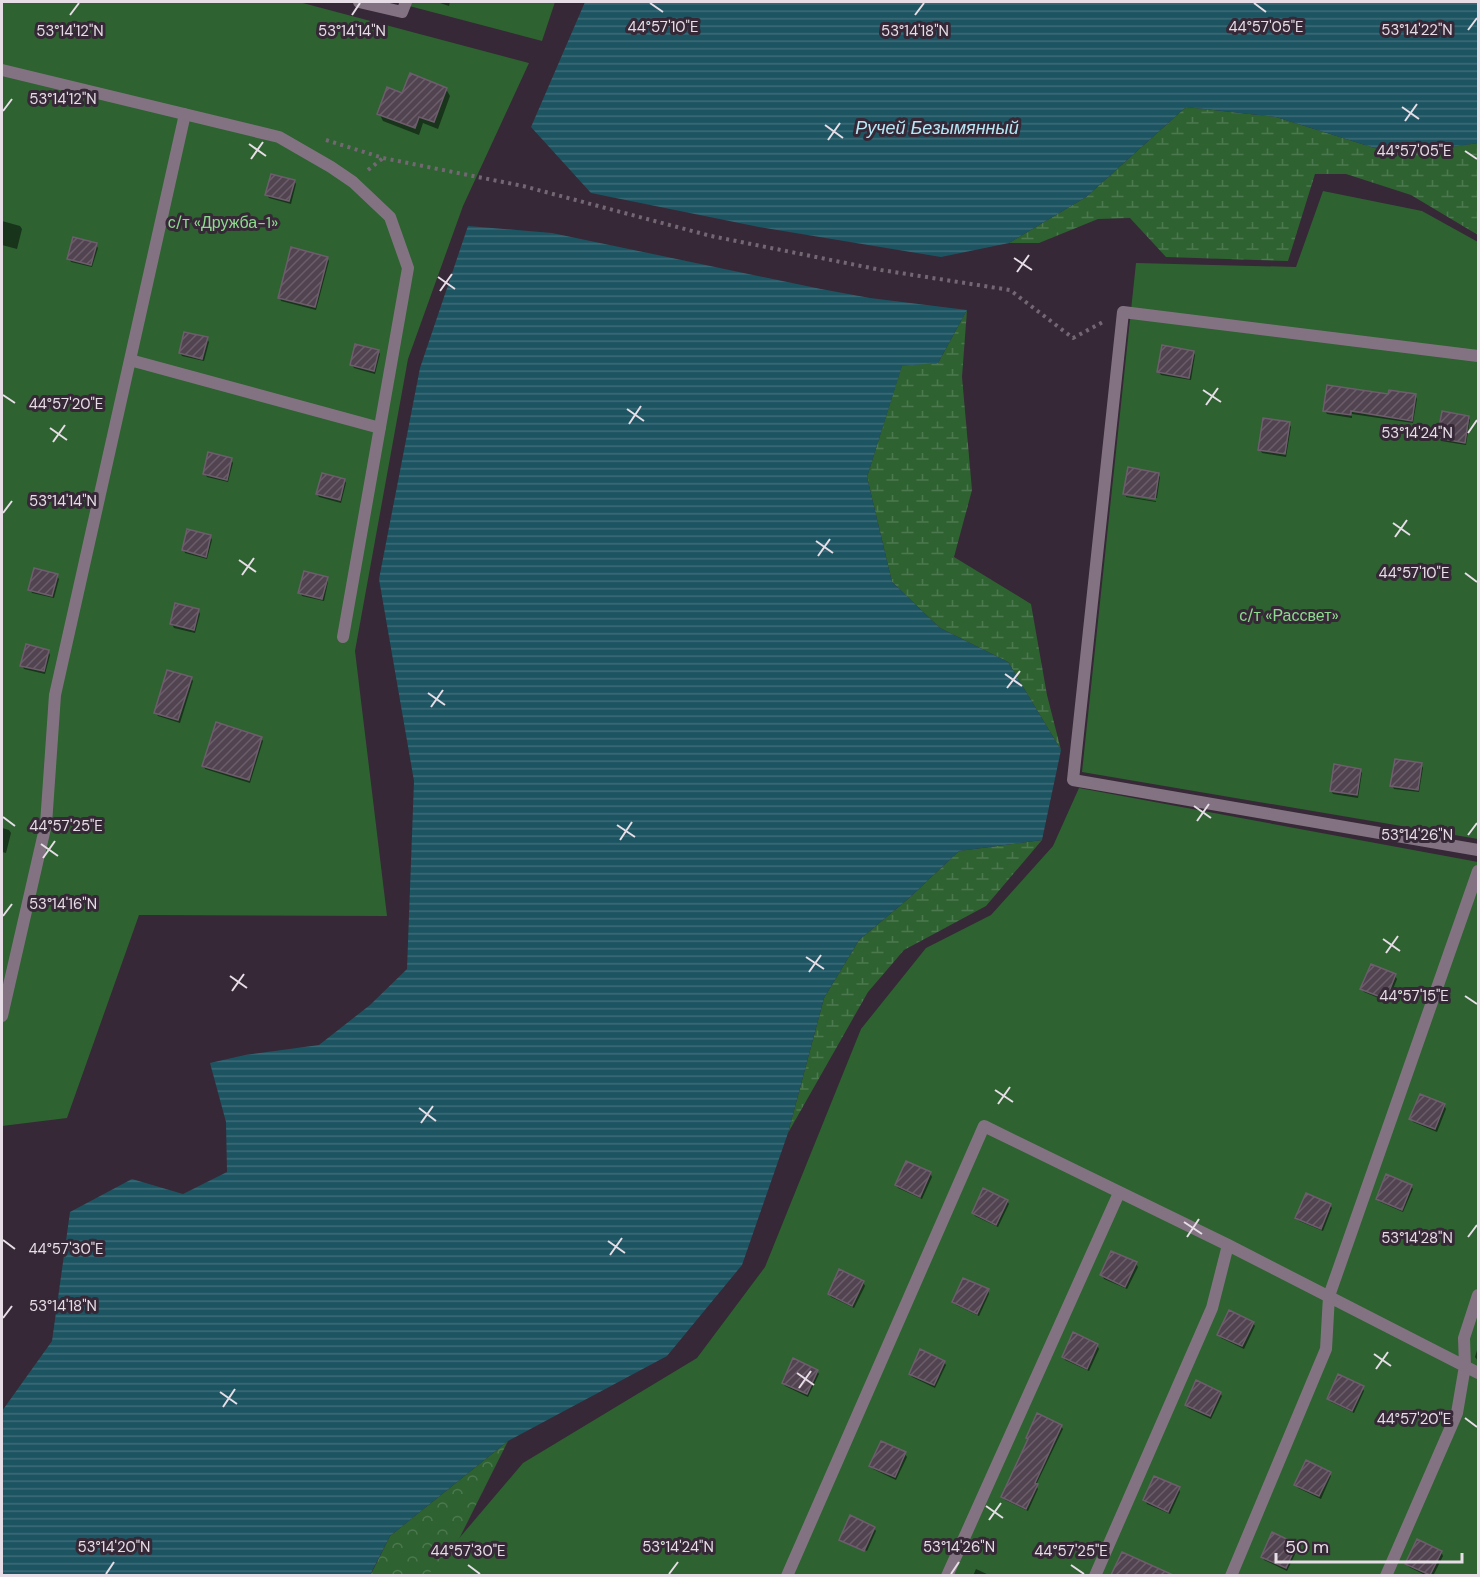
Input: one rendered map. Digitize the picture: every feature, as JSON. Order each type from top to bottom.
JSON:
[{"type":"lane","points":[[359,2],[402,12],[406,2]]},
{"type":"lane","points":[[2,70],[279,137],[332,167],[353,182],[390,217],[408,268],[343,637]]},
{"type":"lane","points":[[2,1016],[46,824],[55,694],[185,114]]},
{"type":"lane","points":[[1479,356],[1123,312],[1073,780],[1479,850]]},
{"type":"lane","points":[[130,360],[380,429]]},
{"type":"lane","points":[[1231,1575],[1326,1349],[1329,1296],[1479,872]]},
{"type":"lane","points":[[788,1575],[984,1126],[1228,1245],[1479,1373]]},
{"type":"lane","points":[[947,1575],[1119,1193]]},
{"type":"lane","points":[[1095,1575],[1212,1308],[1228,1245]]},
{"type":"lane","points":[[1386,1575],[1457,1413],[1465,1366],[1464,1338],[1479,1295]]},
{"type":"path","points":[[523,186],[711,236],[881,270],[1010,290],[1073,338],[1123,312]]},
{"type":"green space","name":"с/т «Дружба-1»","points":[[2,2],[299,2],[529,63],[463,206],[408,359],[355,651],[387,916],[139,915],[67,1118],[2,1126]]},
{"type":"green space","points":[[394,2],[555,2],[542,41]]},
{"type":"green space","points":[[1186,107],[1276,117],[1397,155],[1478,143],[1478,235],[1411,195],[1346,174],[1315,174],[1288,261],[1166,257],[1130,218],[1098,219],[1039,243],[1009,243],[1086,197]]},
{"type":"green space","name":"с/т «Рассвет»","points":[[1323,191],[1422,211],[1478,242],[1478,839],[1082,772],[1136,263],[1296,267]]},
{"type":"green space","points":[[967,310],[962,377],[972,490],[954,557],[1031,604],[1047,695],[1061,750],[1008,662],[940,628],[892,582],[867,477],[902,365],[938,363]]},
{"type":"green space","points":[[1079,788],[1478,862],[1478,1575],[427,1576],[523,1463],[697,1358],[765,1267],[861,1029],[926,948],[991,915],[1053,846]]},
{"type":"green space","points":[[1042,840],[986,906],[904,950],[868,992],[788,1133],[824,998],[859,940],[908,899],[959,851]]},
{"type":"green space","points":[[508,1441],[441,1575],[370,1576],[390,1536]]},
{"type":"water","name":"Ручей Безымянный","points":[[585,2],[1478,2],[1478,143],[1397,155],[1276,117],[1186,107],[1086,197],[1009,243],[941,257],[759,227],[591,193],[531,127]]},
{"type":"water","points":[[468,226],[552,233],[821,289],[870,298],[967,310],[938,363],[902,366],[867,477],[892,582],[940,628],[1008,662],[1061,750],[1042,840],[959,851],[908,899],[859,940],[824,998],[788,1133],[742,1265],[667,1356],[508,1441],[390,1536],[370,1575],[2,1575],[2,1411],[52,1341],[70,1212],[132,1179],[183,1194],[227,1172],[226,1122],[210,1063],[245,1055],[319,1045],[370,1005],[407,969],[414,781],[379,579],[420,368]]},
{"type":"building","points":[[410,73],[447,88],[434,122],[419,117],[415,128],[377,114],[387,87],[402,93]]},
{"type":"building","points":[[271,174],[295,180],[289,201],[265,195]]},
{"type":"building","points":[[73,237],[97,243],[91,265],[67,259]]},
{"type":"building","points":[[291,247],[328,257],[315,307],[278,298]]},
{"type":"building","points":[[184,332],[208,337],[202,359],[179,353]]},
{"type":"building","points":[[355,344],[379,350],[374,371],[350,365]]},
{"type":"building","points":[[1162,345],[1194,351],[1189,378],[1157,372]]},
{"type":"building","points":[[1327,385],[1388,394],[1389,390],[1416,394],[1412,421],[1351,411],[1351,415],[1323,411]]},
{"type":"building","points":[[1442,411],[1469,416],[1465,443],[1437,438]]},
{"type":"building","points":[[1263,418],[1290,422],[1285,454],[1258,450]]},
{"type":"building","points":[[208,452],[232,458],[227,480],[203,474]]},
{"type":"building","points":[[1128,467],[1159,473],[1155,499],[1123,494]]},
{"type":"building","points":[[322,473],[345,479],[340,500],[316,494]]},
{"type":"building","points":[[187,529],[211,535],[206,557],[182,550]]},
{"type":"building","points":[[34,568],[58,574],[52,596],[28,590]]},
{"type":"building","points":[[304,571],[328,577],[322,599],[298,593]]},
{"type":"building","points":[[175,603],[199,609],[194,630],[170,624]]},
{"type":"building","points":[[26,644],[49,650],[44,671],[20,666]]},
{"type":"building","points":[[167,670],[192,677],[178,720],[154,713]]},
{"type":"building","points":[[216,722],[262,737],[249,780],[202,766]]},
{"type":"building","points":[[1395,759],[1422,763],[1418,790],[1390,786]]},
{"type":"building","points":[[1334,764],[1361,769],[1357,795],[1330,791]]},
{"type":"building","points":[[1371,964],[1396,974],[1386,999],[1360,989]]},
{"type":"building","points":[[1420,1094],[1445,1104],[1435,1129],[1409,1119]]},
{"type":"building","points":[[906,1161],[931,1172],[920,1197],[895,1185]]},
{"type":"building","points":[[1386,1174],[1412,1185],[1402,1210],[1376,1199]]},
{"type":"building","points":[[983,1188],[1008,1200],[996,1225],[972,1213]]},
{"type":"building","points":[[1306,1193],[1331,1204],[1321,1229],[1295,1218]]},
{"type":"building","points":[[1111,1251],[1137,1262],[1125,1287],[1100,1275]]},
{"type":"building","points":[[839,1269],[864,1281],[852,1306],[828,1294]]},
{"type":"building","points":[[963,1278],[989,1289],[977,1314],[952,1302]]},
{"type":"building","points":[[1229,1310],[1254,1322],[1242,1346],[1217,1335]]},
{"type":"building","points":[[1073,1332],[1098,1344],[1087,1369],[1062,1357]]},
{"type":"building","points":[[920,1349],[945,1361],[934,1385],[909,1374]]},
{"type":"building","points":[[793,1358],[818,1370],[807,1394],[782,1383]]},
{"type":"building","points":[[1338,1374],[1364,1386],[1352,1411],[1327,1399]]},
{"type":"building","points":[[1196,1380],[1221,1392],[1210,1416],[1185,1405]]},
{"type":"building","points":[[1037,1413],[1062,1425],[1035,1483],[1038,1484],[1026,1509],[1001,1497],[1028,1439],[1026,1438]]},
{"type":"building","points":[[881,1441],[906,1452],[895,1477],[869,1466]]},
{"type":"building","points":[[1306,1460],[1331,1472],[1319,1496],[1294,1485]]},
{"type":"building","points":[[1154,1476],[1180,1487],[1168,1512],[1143,1500]]},
{"type":"building","points":[[850,1515],[875,1527],[864,1551],[839,1540]]},
{"type":"building","points":[[1272,1532],[1297,1544],[1286,1568],[1261,1557]]},
{"type":"building","points":[[1417,1539],[1442,1551],[1430,1575],[1405,1564]]},
{"type":"building","points":[[1122,1552],[1173,1575],[1111,1575]]}]
